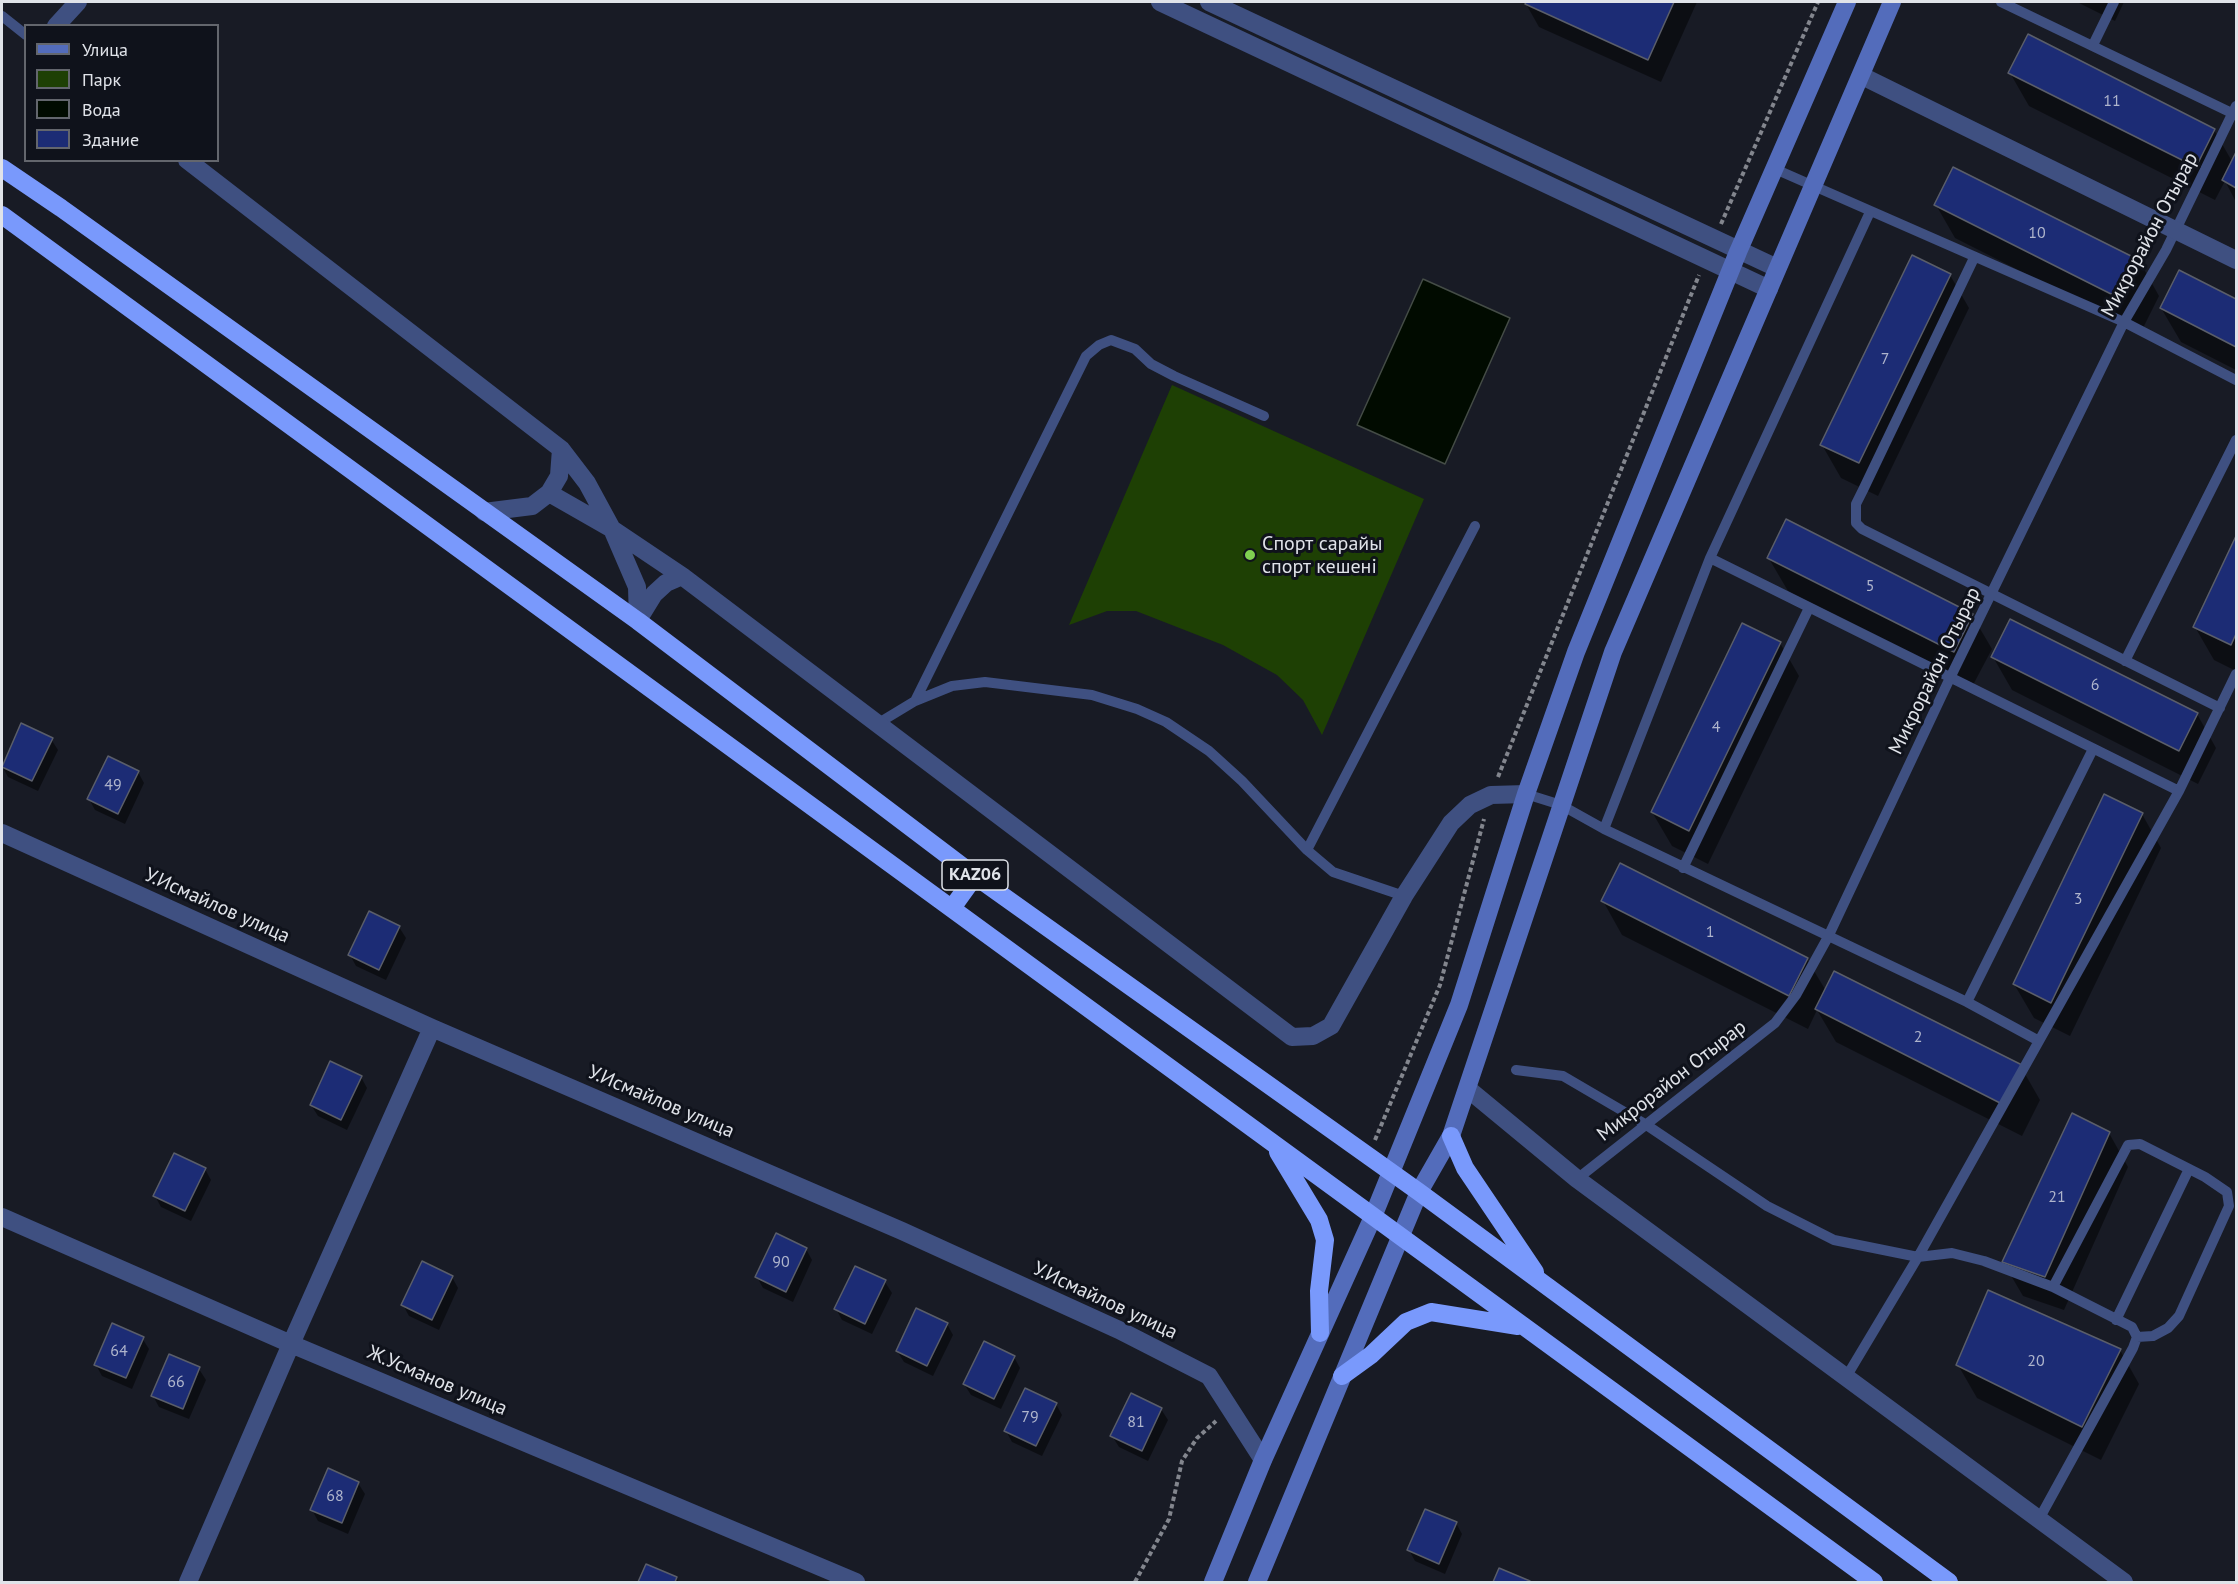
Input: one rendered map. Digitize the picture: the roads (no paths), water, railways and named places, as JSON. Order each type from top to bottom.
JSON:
[{"type":"highway","name":"KАZ06","points":[[2,168],[638,621],[975,876],[1419,1192],[1950,1582]]},
{"type":"highway","name":"KАZ06","points":[[2,215],[952,908],[1372,1219],[1400,1237],[1874,1582]]},
{"type":"highway","points":[[952,908],[975,876]]},
{"type":"highway","points":[[1451,1136],[1465,1168],[1544,1286]]},
{"type":"highway","points":[[1272,1143],[1319,1220],[1325,1240],[1319,1291],[1320,1334]]},
{"type":"highway","points":[[1342,1377],[1371,1355],[1406,1322],[1431,1312],[1524,1327]]},
{"type":"street","points":[[58,24],[78,2]]},
{"type":"street","points":[[1160,2],[1769,289]]},
{"type":"street","points":[[1209,2],[1738,252],[1778,268]]},
{"type":"street","points":[[1213,1582],[1263,1460],[1372,1219],[1459,1005],[1526,794],[1576,652],[1738,252],[1847,2]]},
{"type":"street","points":[[1257,1582],[1419,1192],[1451,1136],[1613,652],[1892,2]]},
{"type":"street","points":[[1862,76],[2236,260]]},
{"type":"street","points":[[190,162],[561,449],[587,483],[612,529],[637,587],[638,621]]},
{"type":"street","points":[[484,512],[532,506],[549,493],[559,476],[561,449]]},
{"type":"street","points":[[549,493],[612,529],[682,576],[1292,1037],[1313,1036],[1331,1026],[1404,896],[1451,823],[1470,805],[1491,795],[1526,794]]},
{"type":"street","points":[[638,621],[654,594],[666,583],[682,576]]},
{"type":"street","name":"У.Исмайлов улица","points":[[2,833],[432,1028],[902,1231],[1119,1330],[1209,1376],[1263,1460]]},
{"type":"street","points":[[188,1582],[432,1028]]},
{"type":"street","points":[[1468,1089],[1577,1179],[1845,1379],[2124,1582]]},
{"type":"street","name":"Ж.Усманов улица","points":[[2,1217],[291,1344],[856,1582]]},
{"type":"lane","points":[[2001,2],[2235,112]]},
{"type":"lane","points":[[2092,45],[2114,2]]},
{"type":"lane","points":[[2,16],[24,33]]},
{"type":"lane","name":"Микрорайон Отырар","points":[[1577,1179],[1775,1023],[1796,995],[1828,937],[1950,678],[2124,322],[2175,230],[2235,112]]},
{"type":"lane","points":[[1775,169],[2124,322],[2236,380]]},
{"type":"lane","points":[[1604,829],[1710,558],[1870,212]]},
{"type":"lane","points":[[1974,258],[1863,490],[1855,515],[1856,523],[1862,529],[2220,708]]},
{"type":"lane","points":[[915,701],[1086,356],[1099,345],[1111,340],[1135,349],[1151,364],[1174,376],[1264,416]]},
{"type":"lane","points":[[2125,661],[2236,440]]},
{"type":"lane","points":[[1306,850],[1476,526]]},
{"type":"lane","points":[[1710,558],[2179,791]]},
{"type":"lane","points":[[1683,867],[1809,608]]},
{"type":"lane","points":[[1845,1379],[1918,1257],[2179,791],[2236,674]]},
{"type":"lane","points":[[877,724],[915,701],[951,686],[985,682],[1092,695],[1137,709],[1167,722],[1209,751],[1242,781],[1306,850],[1333,872],[1404,896]]},
{"type":"lane","points":[[1967,1002],[2093,749]]},
{"type":"lane","points":[[1526,794],[1561,805],[1604,829],[1967,1002],[2039,1041]]},
{"type":"lane","points":[[1516,1070],[1563,1076],[1645,1124],[1767,1206],[1834,1239],[1918,1257],[1952,1253],[1984,1261],[2053,1287],[2132,1327],[2137,1337]]},
{"type":"lane","points":[[2053,1287],[2128,1145],[2140,1144],[2189,1168],[2227,1192],[2229,1206],[2179,1316],[2168,1328],[2153,1336],[2137,1337]]},
{"type":"lane","points":[[2116,1320],[2189,1168]]},
{"type":"lane","points":[[2038,1521],[2137,1337]]},
{"type":"water","points":[[1423,279],[1510,318],[1445,464],[1357,425]]},
{"type":"place","name":"Спорт сарайы спорт кешені","points":[[1250,555]]}]
